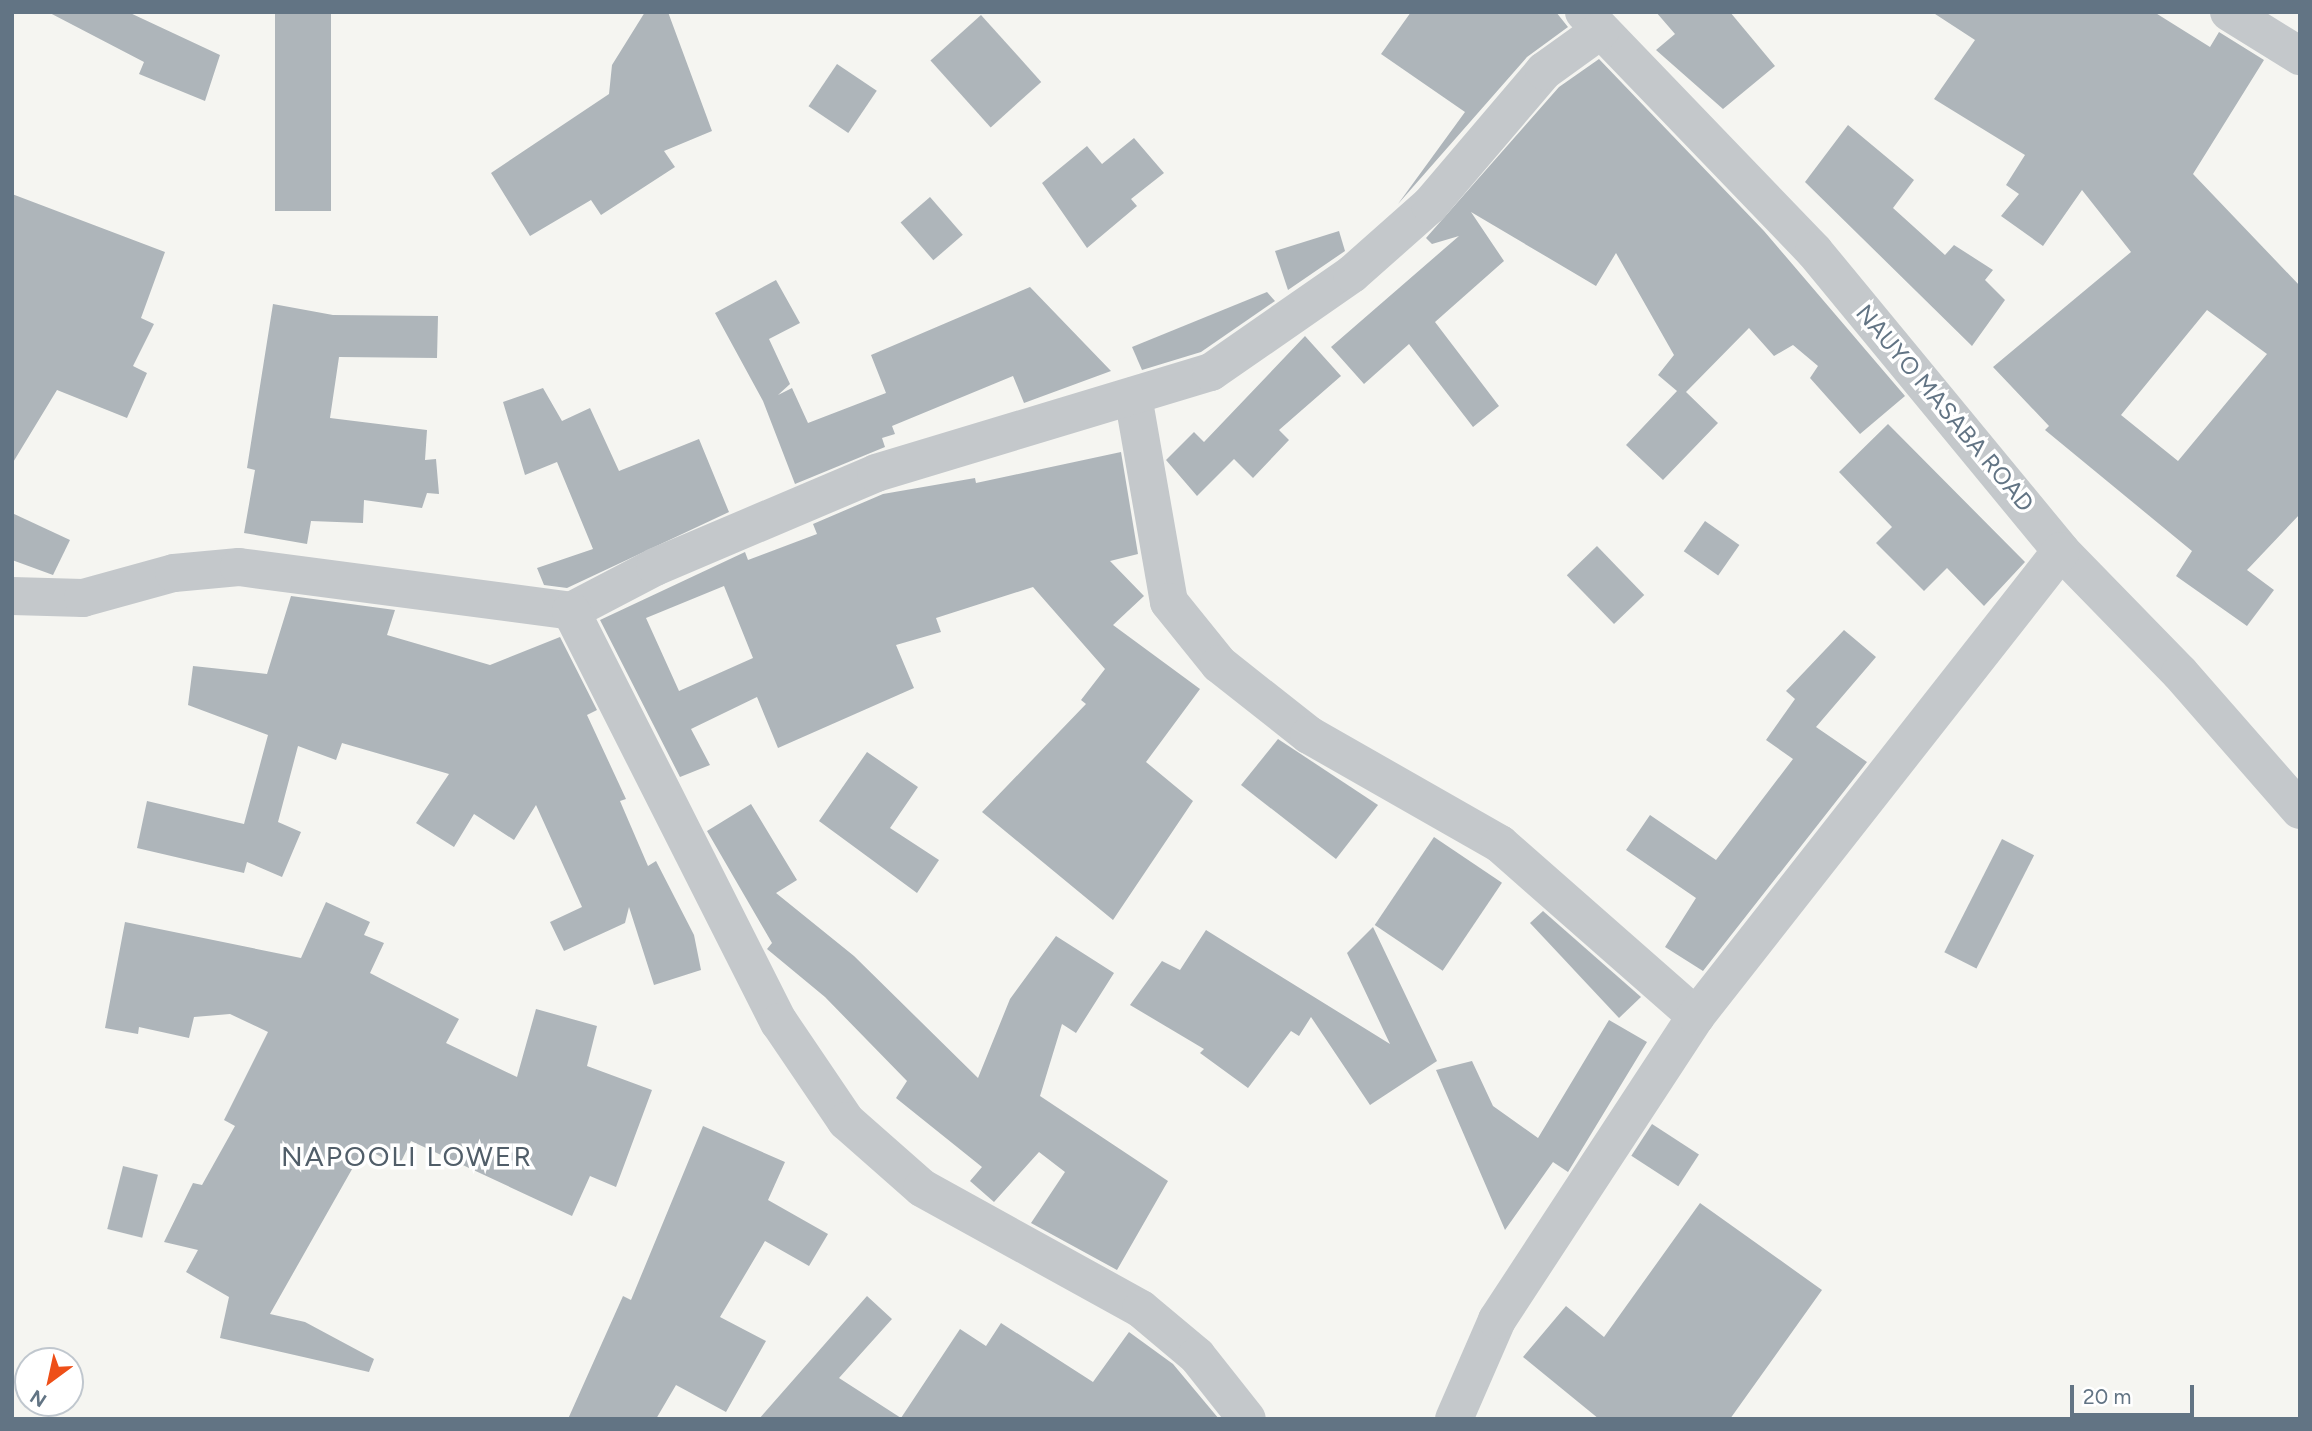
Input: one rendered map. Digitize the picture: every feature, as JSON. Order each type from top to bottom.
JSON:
[{"type":"street","points":[[2229,12],[2300,56]]},
{"type":"street","points":[[12,596],[83,598],[174,573],[239,567],[570,611],[656,567],[876,472],[1211,373],[1352,274],[1430,205],[1544,71],[1593,21]]},
{"type":"street","name":"NAUYO MASABA ROAD","points":[[1593,21],[1814,251],[2061,551],[2180,673],[2300,810]]},
{"type":"street","points":[[1133,396],[1169,602],[1219,664],[1309,735],[1500,844],[1696,1016]]},
{"type":"street","points":[[1454,1419],[1497,1320],[1696,1016],[2061,551]]},
{"type":"street","points":[[570,611],[779,1022],[846,1121],[922,1188],[1141,1309],[1197,1356],[1247,1419]]},
{"type":"building","points":[[48,12],[128,12],[220,55],[205,101],[139,74],[144,62]]},
{"type":"building","points":[[275,12],[331,12],[331,211],[275,211]]},
{"type":"building","points":[[645,12],[668,12],[712,131],[664,151],[675,167],[601,215],[591,200],[530,236],[491,173],[609,94],[612,65]]},
{"type":"building","points":[[1411,12],[1556,12],[1568,27],[1527,57],[1398,204],[1465,112],[1381,54]]},
{"type":"building","points":[[1656,12],[1730,12],[1775,66],[1723,109],[1656,50],[1675,34]]},
{"type":"building","points":[[1932,12],[2154,12],[2210,47],[2219,32],[2264,60],[2193,174],[2300,286],[2300,514],[2247,570],[2274,590],[2247,626],[2176,576],[2192,551],[2045,430],[2049,426],[1993,367],[2131,252],[2082,190],[2043,246],[2001,216],[2019,194],[2006,185],[2025,155],[1934,99],[1975,40]],"holes":[[[2207,310],[2267,354],[2178,461],[2121,415]]]},
{"type":"building","points":[[981,15],[1041,82],[991,127],[930,61]]},
{"type":"building","points":[[1599,59],[1764,231],[1905,396],[1860,434],[1810,378],[1818,366],[1793,345],[1774,356],[1749,328],[1686,392],[1718,423],[1663,480],[1626,445],[1677,391],[1658,375],[1674,355],[1616,253],[1596,286],[1471,212],[1504,261],[1435,322],[1499,406],[1473,427],[1409,344],[1364,384],[1331,347],[1459,236],[1432,244],[1426,238],[1559,87]]},
{"type":"building","points":[[837,64],[877,91],[848,133],[808,106]]},
{"type":"building","points":[[1848,125],[1914,180],[1893,208],[1945,255],[1954,245],[1993,270],[1985,280],[2005,300],[1972,346],[1805,182]]},
{"type":"building","points":[[1134,138],[1164,173],[1131,199],[1137,206],[1087,248],[1042,183],[1087,146],[1102,164]]},
{"type":"building","points":[[12,194],[165,252],[141,318],[154,324],[133,366],[147,373],[127,418],[57,390],[12,464]]},
{"type":"building","points":[[930,197],[963,235],[933,260],[901,223]]},
{"type":"building","points":[[1339,231],[1345,251],[1288,290],[1275,251]]},
{"type":"building","points":[[776,280],[800,323],[769,339],[790,384],[778,395],[792,388],[808,423],[886,393],[871,355],[1030,287],[1111,371],[1024,403],[1013,376],[892,426],[895,434],[882,438],[885,447],[795,484],[763,401],[715,313]]},
{"type":"building","points":[[1267,292],[1275,301],[1201,352],[1142,370],[1132,347]]},
{"type":"building","points":[[273,304],[333,315],[438,316],[437,358],[339,357],[330,418],[427,430],[425,460],[436,459],[439,494],[427,493],[422,508],[364,500],[363,523],[311,521],[307,544],[244,533],[255,470],[247,468]]},
{"type":"building","points":[[1305,336],[1341,376],[1279,430],[1289,440],[1253,478],[1234,459],[1197,496],[1166,460],[1194,432],[1204,442]]},
{"type":"building","points":[[543,388],[562,421],[590,408],[619,471],[699,439],[729,512],[567,588],[544,585],[537,568],[593,549],[557,462],[525,475],[503,402]]},
{"type":"building","points":[[1888,424],[2025,562],[1984,606],[1947,568],[1924,591],[1876,543],[1892,527],[1839,472]]},
{"type":"building","points":[[1121,452],[1138,554],[1110,561],[1144,596],[1113,625],[1200,689],[1146,762],[1193,801],[1113,920],[982,812],[1086,704],[1081,700],[1105,669],[1033,587],[936,618],[941,632],[896,645],[914,688],[778,748],[757,697],[691,729],[710,765],[680,777],[600,620],[745,552],[748,560],[817,534],[813,524],[883,494],[975,478],[976,483]],"holes":[[[724,586],[753,658],[679,691],[646,618]]]},
{"type":"building","points":[[12,513],[70,540],[53,575],[12,560]]},
{"type":"building","points":[[1705,521],[1739,545],[1718,575],[1684,551]]},
{"type":"building","points":[[1597,546],[1644,595],[1614,624],[1567,575]]},
{"type":"building","points":[[291,596],[395,610],[387,635],[490,665],[560,637],[597,710],[587,715],[626,799],[620,801],[648,866],[656,861],[694,935],[701,970],[654,985],[629,907],[625,923],[564,951],[550,922],[582,907],[536,805],[514,840],[474,814],[454,847],[416,823],[449,774],[342,743],[336,760],[298,746],[278,822],[301,832],[282,877],[247,862],[244,873],[137,848],[147,801],[244,824],[268,735],[188,705],[193,666],[267,674]]},
{"type":"building","points":[[1844,630],[1876,657],[1816,727],[1867,762],[1703,971],[1665,947],[1696,898],[1626,850],[1650,815],[1716,860],[1793,759],[1766,740],[1795,699],[1786,691]]},
{"type":"building","points":[[1278,739],[1378,805],[1336,859],[1241,785]]},
{"type":"building","points":[[867,752],[918,787],[890,828],[939,860],[917,893],[819,821]]},
{"type":"building","points":[[751,804],[797,880],[776,893],[854,956],[978,1078],[1010,999],[1056,936],[1114,973],[1076,1033],[1062,1024],[1040,1096],[1168,1181],[1117,1270],[1031,1223],[1065,1172],[1039,1152],[994,1202],[970,1181],[982,1167],[896,1098],[907,1081],[825,997],[767,949],[772,943],[707,831]]},
{"type":"building","points":[[1434,837],[1502,883],[1443,971],[1375,925]]},
{"type":"building","points":[[2002,839],[2034,855],[1976,969],[1944,952]]},
{"type":"building","points":[[326,902],[370,922],[364,935],[384,943],[370,973],[459,1019],[446,1043],[517,1077],[536,1009],[597,1026],[587,1066],[652,1090],[616,1187],[590,1176],[572,1216],[411,1141],[399,1166],[364,1148],[270,1314],[305,1322],[374,1359],[369,1372],[220,1338],[229,1297],[186,1272],[198,1250],[164,1242],[193,1183],[202,1185],[235,1126],[224,1120],[268,1032],[230,1014],[194,1017],[189,1038],[139,1027],[138,1034],[105,1028],[125,922],[301,958]]},
{"type":"building","points":[[1543,911],[1641,997],[1619,1018],[1530,923]]},
{"type":"building","points":[[1373,927],[1437,1061],[1370,1105],[1311,1017],[1299,1036],[1291,1031],[1248,1088],[1200,1053],[1204,1049],[1130,1005],[1162,961],[1180,970],[1206,930],[1390,1044],[1347,953]]},
{"type":"building","points":[[1609,1020],[1647,1042],[1568,1172],[1553,1162],[1505,1230],[1436,1070],[1472,1061],[1493,1106],[1538,1138]]},
{"type":"building","points":[[1652,1124],[1699,1154],[1678,1186],[1631,1156]]},
{"type":"building","points":[[703,1126],[785,1162],[768,1200],[828,1234],[809,1266],[765,1241],[720,1317],[766,1341],[726,1412],[676,1385],[656,1419],[568,1419],[623,1296],[631,1300]]},
{"type":"building","points":[[123,1166],[158,1175],[142,1238],[107,1229]]},
{"type":"building","points":[[1700,1203],[1822,1290],[1730,1419],[1599,1419],[1523,1357],[1566,1306],[1604,1337]]},
{"type":"building","points":[[867,1296],[892,1319],[839,1378],[901,1418],[960,1329],[986,1346],[1001,1323],[1093,1382],[1129,1332],[1173,1364],[1219,1419],[759,1419]]},
{"type":"district","name":"NAPOOLI LOWER","points":[[407,1156]]}]
